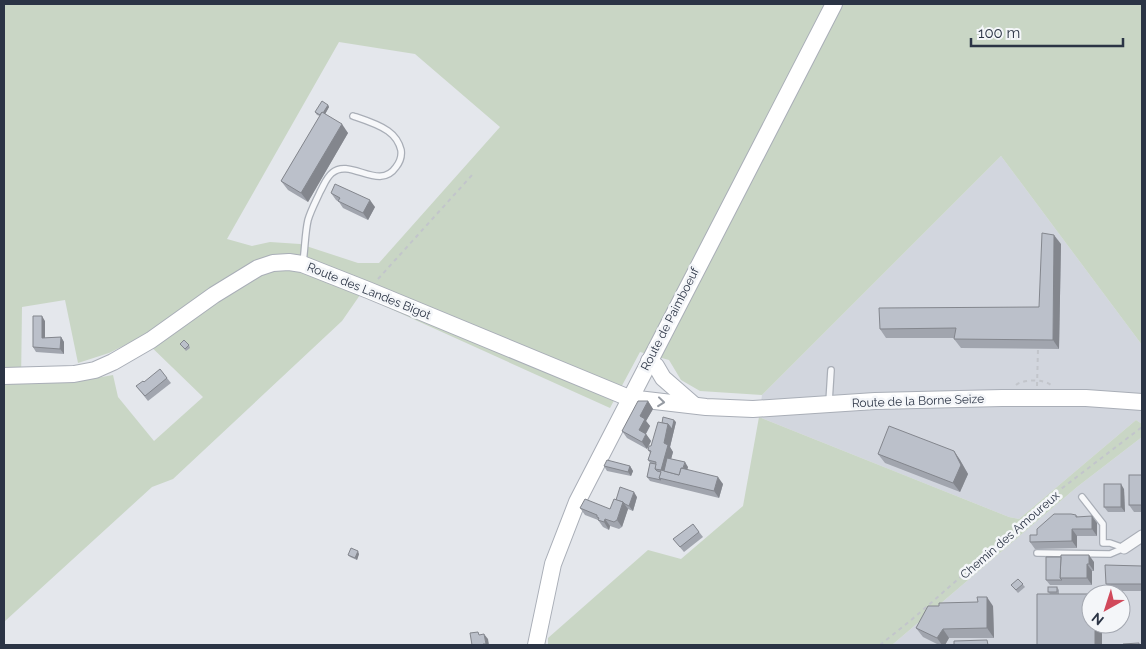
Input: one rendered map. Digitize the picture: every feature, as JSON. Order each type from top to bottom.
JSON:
[{"type":"street","name":"Route de Paimboeuf","points":[[536,645],[549,582],[564,533],[577,502],[648,361],[834,4]]},
{"type":"street","name":"Route des Landes Bigot","points":[[4,376],[74,374],[95,370],[151,340],[214,295],[258,268],[273,263],[289,262],[302,264],[368,290],[629,398],[694,405]]},
{"type":"street","points":[[648,361],[656,366],[664,378],[694,405]]},
{"type":"street","name":"Route de la Borne Seize","points":[[694,405],[753,409],[875,401],[1037,398],[1086,398],[1142,402]]},
{"type":"street","points":[[1124,548],[1142,536]]},
{"type":"lane","points":[[302,264],[308,223],[312,210],[328,177],[335,170],[343,168],[375,176],[386,176],[393,172],[402,155],[397,138],[388,131],[353,116]]},
{"type":"lane","points":[[829,404],[831,370]]},
{"type":"lane","points":[[1082,496],[1103,524],[1103,544],[1110,543],[1124,548]]},
{"type":"lane","points":[[1037,553],[1110,554],[1124,548]]},
{"type":"path","points":[[368,290],[473,174]]},
{"type":"path","points":[[1037,398],[1038,349]]},
{"type":"path","points":[[1024,382],[1037,381]]},
{"type":"path","name":"Chemin des Amoureux","points":[[880,645],[884,644],[1061,490],[1142,428]]},
{"type":"shaded area","points":[[1001,156],[1142,345],[1142,424],[1136,420],[1019,519],[1009,517],[759,417],[762,395]]},
{"type":"shaded area","points":[[1142,437],[1142,645],[892,645],[1077,487]]},
{"type":"green space","points":[[4,4],[1142,4],[1142,345],[1001,156],[762,395],[700,391],[681,380],[669,360],[640,352],[610,408],[360,295],[342,321],[173,479],[152,487],[4,622]],"holes":[[[339,42],[415,54],[500,127],[379,263],[358,263],[300,244],[270,242],[252,246],[227,239]],[[65,300],[78,363],[109,353],[141,337],[203,397],[154,441],[118,397],[113,375],[74,382],[21,384],[22,307]]]},
{"type":"green space","points":[[759,417],[1009,517],[1019,519],[1136,420],[1142,424],[1142,437],[1077,487],[892,645],[548,645],[548,638],[648,550],[681,559],[743,506]]},
{"type":"building","points":[[322,101],[328,105],[320,115],[315,112]]},
{"type":"building","points":[[322,112],[342,124],[301,193],[281,181]]},
{"type":"building","points":[[335,184],[370,200],[363,213],[338,201],[340,198],[331,193]]},
{"type":"building","points":[[1042,233],[1054,235],[1053,340],[954,339],[956,328],[880,329],[879,308],[1039,307]]},
{"type":"building","points":[[33,316],[42,316],[42,338],[61,337],[60,349],[33,347]]},
{"type":"building","points":[[184,340],[189,345],[185,349],[180,344]]},
{"type":"building","points":[[160,369],[167,378],[145,396],[136,386]]},
{"type":"building","points":[[638,401],[648,401],[640,416],[645,419],[639,430],[646,434],[642,442],[622,431]]},
{"type":"building","points":[[663,417],[674,420],[672,429],[668,424],[662,423]]},
{"type":"building","points":[[658,422],[668,424],[664,443],[668,445],[661,470],[655,469],[656,462],[648,460],[651,451],[648,450],[649,446],[651,446]]},
{"type":"building","points":[[889,426],[954,451],[961,465],[953,483],[878,454]]},
{"type":"building","points":[[667,458],[685,462],[679,475],[664,471]]},
{"type":"building","points":[[607,460],[630,466],[628,472],[604,466]]},
{"type":"building","points":[[650,463],[656,464],[655,469],[661,472],[659,478],[661,480],[647,477]]},
{"type":"building","points":[[681,468],[718,477],[714,491],[659,478],[661,470],[679,475]]},
{"type":"building","points":[[1129,475],[1142,475],[1142,505],[1129,505]]},
{"type":"building","points":[[1104,484],[1121,484],[1121,507],[1104,507]]},
{"type":"building","points":[[620,487],[634,492],[629,506],[616,500]]},
{"type":"building","points":[[585,499],[610,509],[614,499],[623,502],[617,520],[614,522],[605,519],[604,522],[598,520],[597,515],[580,508]]},
{"type":"building","points":[[1054,514],[1071,514],[1076,515],[1076,517],[1092,516],[1092,529],[1072,529],[1072,541],[1030,542],[1030,535],[1037,535],[1037,529]]},
{"type":"building","points":[[693,524],[699,532],[680,547],[673,539]]},
{"type":"building","points":[[351,548],[358,551],[355,558],[348,555]]},
{"type":"building","points":[[1061,555],[1089,555],[1087,578],[1060,578]]},
{"type":"building","points":[[1046,557],[1061,557],[1060,578],[1062,580],[1046,580]]},
{"type":"building","points":[[1105,565],[1142,566],[1142,584],[1106,584]]},
{"type":"building","points":[[1018,579],[1023,584],[1016,590],[1011,585]]},
{"type":"building","points":[[1048,587],[1057,587],[1057,592],[1048,592]]},
{"type":"building","points":[[1037,594],[1081,594],[1081,634],[1095,634],[1095,645],[1037,645]]},
{"type":"building","points":[[977,597],[987,597],[987,628],[943,629],[937,638],[916,628],[928,606],[939,606],[939,603],[978,602]]},
{"type":"building","points":[[478,632],[479,635],[484,634],[486,644],[472,645],[470,633]]},
{"type":"building","points":[[987,640],[988,645],[954,645],[954,641]]},
{"type":"building","points":[[1139,643],[1139,645],[1123,645],[1123,644]]}]
